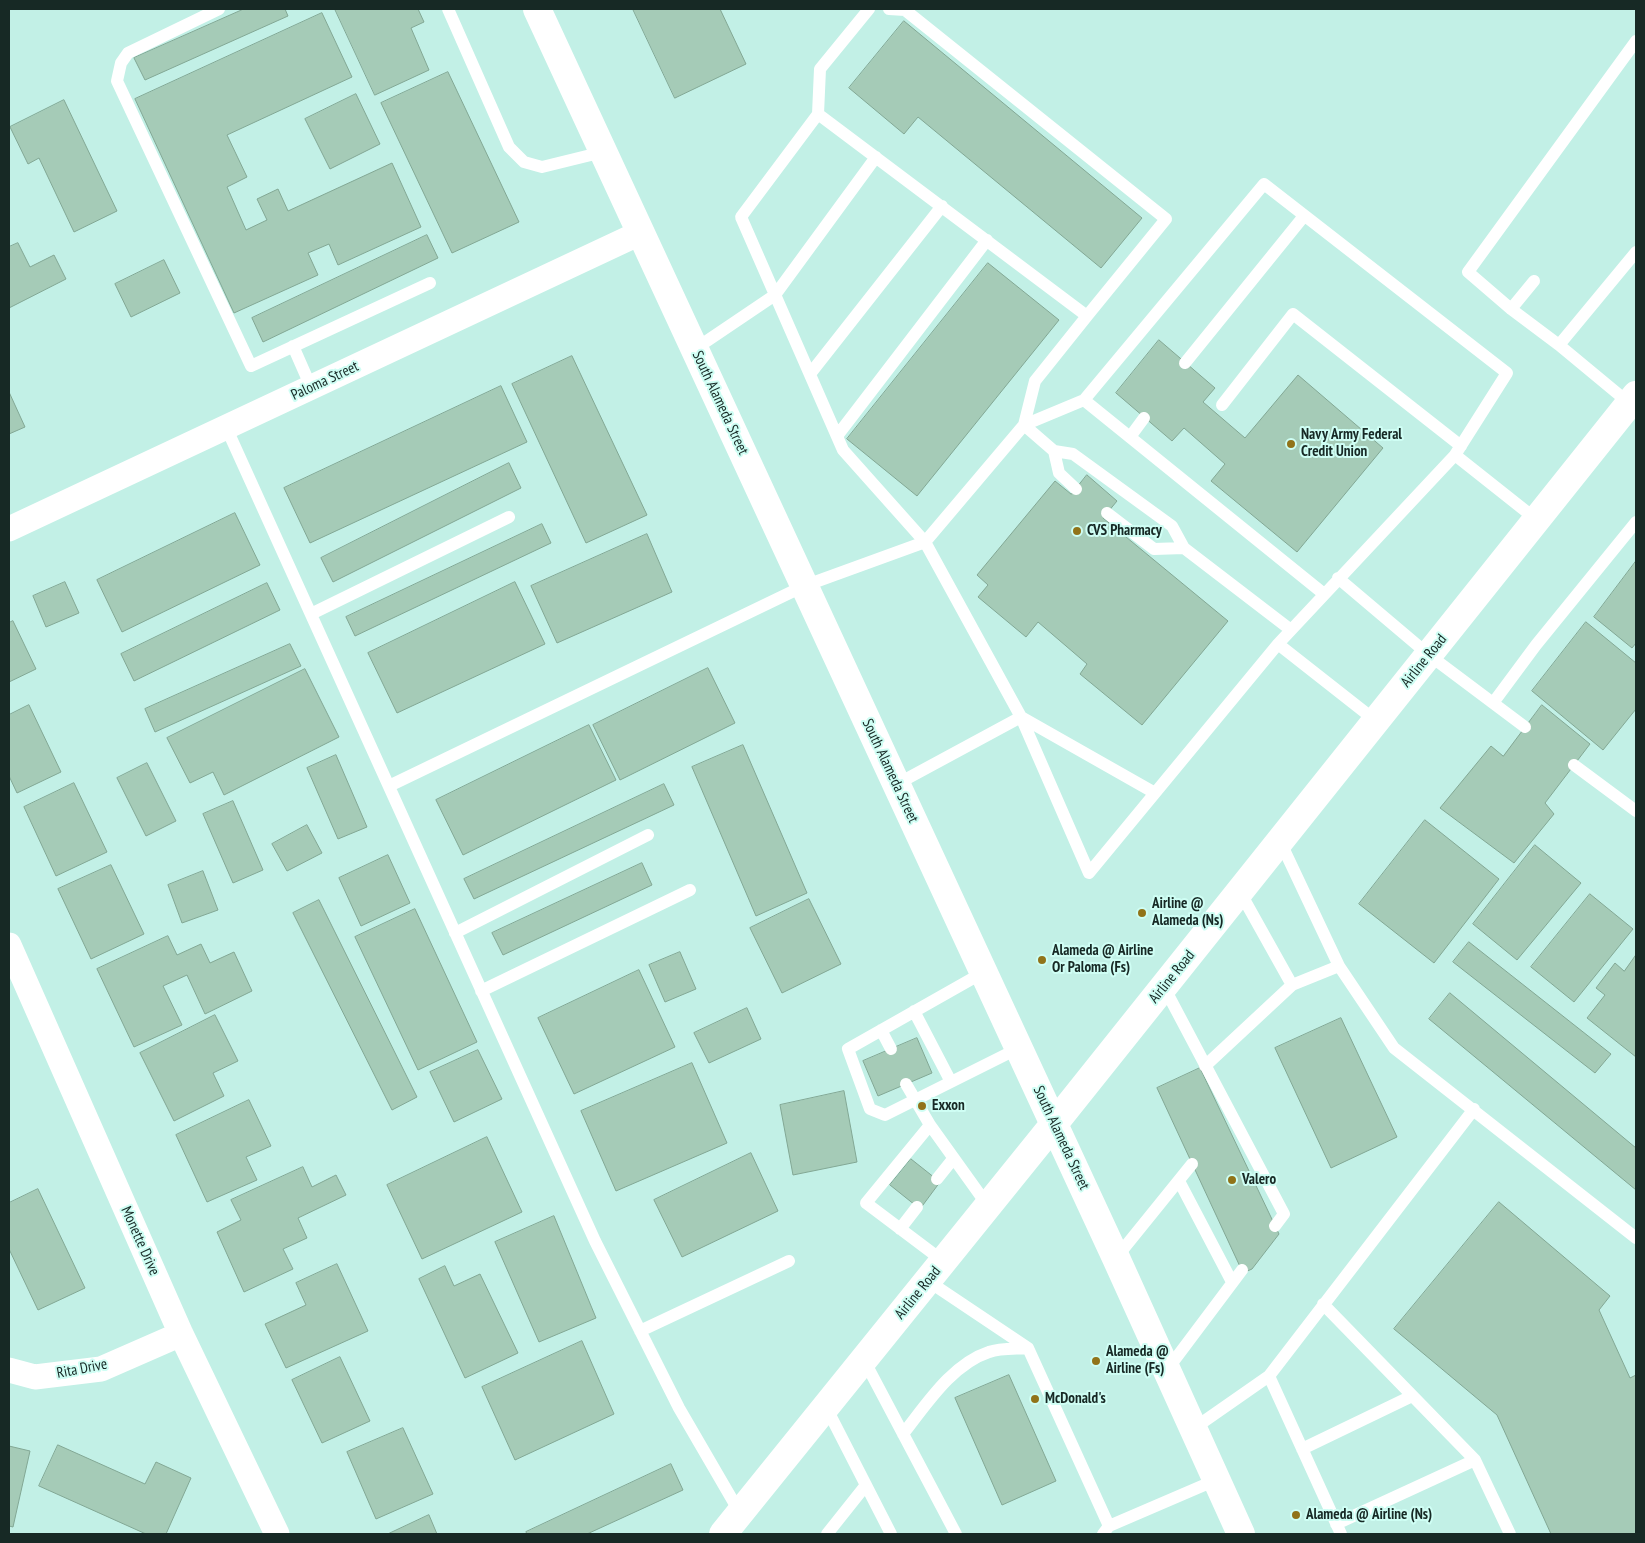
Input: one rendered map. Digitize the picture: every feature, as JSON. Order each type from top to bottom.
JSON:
[{"type":"main road","name":"South Alameda Street","points":[[537,9],[984,972],[1241,1534]]},
{"type":"main road","name":"Airline Road","points":[[732,1524],[1164,987],[1633,399]]},
{"type":"street","name":"Paloma Street","points":[[9,529],[640,232]]},
{"type":"street","name":"Monette Drive","points":[[9,945],[181,1334],[277,1534]]},
{"type":"street","name":"Rita Drive","points":[[9,1370],[35,1377],[100,1369],[181,1334]]},
{"type":"lane","points":[[219,9],[128,53],[121,63],[118,80],[251,366],[430,283]]},
{"type":"lane","points":[[448,9],[510,147],[524,162],[542,167],[604,152]]},
{"type":"lane","points":[[869,9],[820,68],[818,114],[741,217],[843,450],[926,542],[1021,717],[1089,873],[1278,644],[1458,451],[1507,373],[1264,184],[1084,400],[1024,425]]},
{"type":"lane","points":[[389,786],[804,586],[926,542],[1024,425],[1034,381],[1166,219],[905,10],[889,9]]},
{"type":"lane","points":[[1633,399],[1511,309],[1468,272],[1632,55],[1636,41]]},
{"type":"lane","points":[[818,114],[1087,316]]},
{"type":"lane","points":[[695,349],[775,295],[876,157]]},
{"type":"lane","points":[[810,374],[942,206]]},
{"type":"lane","points":[[1185,363],[1304,216]]},
{"type":"lane","points":[[837,436],[987,240]]},
{"type":"lane","points":[[1559,345],[1636,252]]},
{"type":"lane","points":[[1511,309],[1534,281]]},
{"type":"lane","points":[[1222,405],[1293,314],[1458,451],[1536,520]]},
{"type":"lane","points":[[293,346],[311,388]]},
{"type":"lane","points":[[1084,400],[1324,594]]},
{"type":"lane","points":[[1130,437],[1144,418]]},
{"type":"lane","points":[[1024,425],[1054,450],[1073,454],[1172,526],[1184,548],[1291,630]]},
{"type":"lane","points":[[226,428],[595,1241],[679,1408],[732,1524]]},
{"type":"lane","points":[[1054,450],[1059,473],[1076,489]]},
{"type":"lane","points":[[1107,513],[1154,549],[1184,548]]},
{"type":"lane","points":[[311,614],[509,518]]},
{"type":"lane","points":[[1493,703],[1536,645],[1636,522]]},
{"type":"lane","points":[[1338,578],[1429,655],[1525,727]]},
{"type":"lane","points":[[1278,644],[1376,721]]},
{"type":"lane","points":[[896,784],[1021,717]]},
{"type":"lane","points":[[1021,717],[1154,793]]},
{"type":"lane","points":[[1574,765],[1636,812]]},
{"type":"lane","points":[[455,933],[648,835]]},
{"type":"lane","points":[[1280,842],[1339,966],[1394,1048],[1636,1238]]},
{"type":"lane","points":[[482,991],[690,890]]},
{"type":"lane","points":[[1240,892],[1292,985]]},
{"type":"lane","points":[[1205,1066],[1292,985],[1339,966]]},
{"type":"lane","points":[[984,972],[848,1049],[870,1109],[885,1115],[1019,1048]]},
{"type":"lane","points":[[1164,987],[1205,1066],[1229,1119],[1284,1214],[1275,1226]]},
{"type":"lane","points":[[914,1012],[951,1082]]},
{"type":"lane","points":[[881,1030],[890,1049]]},
{"type":"lane","points":[[906,1084],[914,1101],[930,1125],[988,1206]]},
{"type":"lane","points":[[1193,1429],[1269,1376],[1474,1109]]},
{"type":"lane","points":[[930,1125],[866,1203],[900,1229],[936,1271],[1028,1348],[1106,1530],[1216,1480]]},
{"type":"lane","points":[[938,1179],[953,1159]]},
{"type":"lane","points":[[1116,1258],[1192,1164]]},
{"type":"lane","points":[[1179,1180],[1232,1282]]},
{"type":"lane","points":[[900,1229],[916,1207]]},
{"type":"lane","points":[[640,1331],[790,1261]]},
{"type":"lane","points":[[1166,1371],[1242,1270]]},
{"type":"lane","points":[[1323,1304],[1475,1460],[1510,1534]]},
{"type":"lane","points":[[902,1434],[945,1383],[966,1364],[989,1352],[1028,1348]]},
{"type":"lane","points":[[864,1360],[956,1534]]},
{"type":"lane","points":[[1269,1376],[1339,1529],[1475,1460]]},
{"type":"lane","points":[[1302,1449],[1412,1396]]},
{"type":"lane","points":[[826,1407],[891,1534]]},
{"type":"lane","points":[[826,1534],[866,1485]]},
{"type":"building","points":[[244,9],[285,9],[288,16],[145,80],[134,58]]},
{"type":"building","points":[[335,9],[418,9],[424,22],[411,28],[429,70],[375,95]]},
{"type":"building","points":[[633,9],[720,9],[746,64],[675,98]]},
{"type":"building","points":[[322,13],[352,77],[227,135],[247,177],[227,187],[246,230],[267,220],[257,199],[278,189],[288,211],[392,163],[421,227],[338,265],[329,244],[308,253],[318,275],[234,313],[135,99]]},
{"type":"building","points":[[904,21],[1142,218],[1101,268],[918,117],[904,134],[849,88]]},
{"type":"building","points":[[448,72],[519,222],[452,253],[381,103]]},
{"type":"building","points":[[356,94],[380,144],[330,169],[305,119]]},
{"type":"building","points":[[64,100],[117,211],[74,232],[39,158],[28,164],[10,127]]},
{"type":"building","points":[[427,235],[438,258],[263,342],[252,318]]},
{"type":"building","points":[[18,243],[30,267],[54,255],[66,279],[9,308],[9,247]]},
{"type":"building","points":[[164,260],[180,293],[131,317],[115,284]]},
{"type":"building","points":[[988,263],[1059,320],[917,496],[847,439]]},
{"type":"building","name":"Navy Army Federal Credit Union","points":[[1159,340],[1215,388],[1203,402],[1245,438],[1298,375],[1383,448],[1297,552],[1211,481],[1225,464],[1184,428],[1172,441],[1116,393]]},
{"type":"building","points":[[572,356],[647,515],[586,543],[512,384]]},
{"type":"building","points":[[501,386],[527,442],[310,543],[284,488]]},
{"type":"building","points":[[9,392],[25,427],[9,434]]},
{"type":"building","points":[[509,463],[521,488],[333,582],[321,558]]},
{"type":"building","name":"CVS Pharmacy","points":[[1087,475],[1117,501],[1103,518],[1228,621],[1142,725],[1080,674],[1087,664],[1038,622],[1026,637],[978,597],[988,585],[977,575],[1055,481],[1071,494]]},
{"type":"building","points":[[235,513],[260,565],[122,632],[97,580]]},
{"type":"building","points":[[542,524],[551,543],[355,636],[346,617]]},
{"type":"building","points":[[647,534],[672,592],[557,643],[531,586]]},
{"type":"building","points":[[1636,561],[1636,643],[1632,648],[1594,617]]},
{"type":"building","points":[[65,582],[79,613],[46,627],[33,596]]},
{"type":"building","points":[[515,582],[545,644],[397,713],[368,653]]},
{"type":"building","points":[[267,583],[280,610],[134,681],[121,654]]},
{"type":"building","points":[[13,621],[36,669],[9,682],[9,623]]},
{"type":"building","points":[[1586,622],[1636,663],[1636,709],[1603,750],[1532,691]]},
{"type":"building","points":[[290,644],[301,666],[155,732],[145,709]]},
{"type":"building","points":[[708,668],[735,723],[620,780],[593,725]]},
{"type":"building","points":[[305,669],[339,737],[224,795],[213,772],[190,783],[167,738]]},
{"type":"building","points":[[29,705],[61,772],[17,793],[9,776],[9,715]]},
{"type":"building","points":[[1542,705],[1590,744],[1545,803],[1554,814],[1514,863],[1440,808],[1491,746],[1503,756]]},
{"type":"building","points":[[589,725],[616,780],[463,855],[436,800]]},
{"type":"building","points":[[743,745],[807,893],[756,916],[692,767]]},
{"type":"building","points":[[336,755],[367,827],[338,839],[307,768]]},
{"type":"building","points":[[147,763],[176,821],[146,836],[117,778]]},
{"type":"building","points":[[74,783],[107,852],[56,876],[24,807]]},
{"type":"building","points":[[664,784],[674,805],[474,899],[464,879]]},
{"type":"building","points":[[233,801],[263,870],[233,883],[203,814]]},
{"type":"building","points":[[1425,820],[1499,879],[1434,963],[1359,904]]},
{"type":"building","points":[[307,825],[322,853],[287,871],[272,844]]},
{"type":"building","points":[[1535,845],[1581,883],[1517,960],[1473,924]]},
{"type":"building","points":[[388,855],[410,903],[361,926],[339,878]]},
{"type":"building","points":[[642,863],[652,885],[503,955],[492,933]]},
{"type":"building","points":[[111,865],[144,934],[91,959],[58,889]]},
{"type":"building","points":[[203,871],[218,910],[182,923],[168,885]]},
{"type":"building","points":[[1590,894],[1633,929],[1574,1002],[1531,967]]},
{"type":"building","points":[[809,899],[841,964],[782,993],[750,928]]},
{"type":"building","points":[[319,900],[417,1097],[392,1110],[293,913]]},
{"type":"building","points":[[415,909],[477,1042],[418,1070],[355,937]]},
{"type":"building","points":[[168,936],[177,955],[201,944],[210,963],[234,952],[252,991],[205,1014],[187,975],[163,986],[182,1025],[134,1047],[97,969]]},
{"type":"building","points":[[1469,942],[1611,1054],[1595,1073],[1453,962]]},
{"type":"building","points":[[680,952],[696,989],[665,1002],[649,965]]},
{"type":"building","points":[[1636,955],[1636,1057],[1587,1018],[1605,995],[1596,988],[1615,963],[1624,971]]},
{"type":"building","points":[[639,970],[675,1047],[574,1094],[538,1018]]},
{"type":"building","points":[[1450,993],[1636,1148],[1636,1190],[1429,1019]]},
{"type":"building","points":[[747,1008],[761,1039],[709,1063],[694,1033]]},
{"type":"building","points":[[215,1015],[238,1061],[213,1073],[224,1096],[174,1121],[140,1053]]},
{"type":"building","points":[[1341,1018],[1397,1137],[1331,1168],[1275,1048]]},
{"type":"building","points":[[917,1038],[932,1073],[878,1096],[863,1061]]},
{"type":"building","points":[[478,1050],[502,1099],[454,1122],[430,1072]]},
{"type":"building","points":[[692,1063],[727,1143],[616,1191],[581,1111]]},
{"type":"building","points":[[1200,1068],[1279,1234],[1252,1269],[1243,1273],[1157,1088]]},
{"type":"building","points":[[844,1091],[857,1162],[793,1175],[780,1105]]},
{"type":"building","points":[[249,1100],[271,1146],[246,1157],[257,1180],[207,1202],[176,1135]]},
{"type":"building","points":[[487,1137],[522,1212],[422,1259],[387,1185]]},
{"type":"building","points":[[751,1153],[778,1211],[682,1257],[654,1200]]},
{"type":"building","points":[[911,1159],[940,1182],[920,1209],[890,1185]]},
{"type":"building","points":[[303,1167],[312,1187],[336,1175],[346,1195],[298,1218],[307,1238],[283,1249],[293,1269],[244,1292],[217,1232],[241,1220],[231,1200]]},
{"type":"building","points":[[38,1189],[85,1288],[38,1310],[9,1249],[9,1203]]},
{"type":"building","points":[[1499,1202],[1610,1296],[1599,1310],[1630,1378],[1636,1375],[1636,1534],[1551,1534],[1497,1415],[1394,1329]]},
{"type":"building","points":[[554,1216],[596,1318],[539,1342],[495,1242]]},
{"type":"building","points":[[337,1264],[368,1331],[286,1368],[265,1324],[306,1305],[296,1283]]},
{"type":"building","points":[[445,1266],[454,1286],[480,1274],[518,1353],[465,1378],[419,1279]]},
{"type":"building","points":[[582,1341],[614,1414],[515,1460],[482,1387]]},
{"type":"building","points":[[340,1357],[370,1421],[322,1443],[292,1380]]},
{"type":"building","points":[[1009,1375],[1056,1481],[1002,1505],[955,1398]]},
{"type":"building","points":[[403,1428],[433,1494],[376,1519],[347,1452]]},
{"type":"building","points":[[58,1445],[145,1484],[156,1462],[191,1478],[166,1534],[146,1534],[39,1486]]},
{"type":"building","points":[[9,1446],[30,1451],[13,1527],[9,1526]]},
{"type":"building","points":[[671,1464],[683,1490],[587,1534],[527,1534],[526,1532]]},
{"type":"building","points":[[429,1515],[437,1534],[388,1534]]},
{"type":"place","name":"Navy Army Federal Credit Union","points":[[1291,444]]},
{"type":"place","name":"CVS Pharmacy","points":[[1077,531]]},
{"type":"place","name":"Airline @ Alameda (Ns)","points":[[1142,913]]},
{"type":"place","name":"Alameda @ Airline Or Paloma (Fs)","points":[[1042,960]]},
{"type":"place","name":"Exxon","points":[[922,1106]]},
{"type":"place","name":"Valero","points":[[1232,1180]]},
{"type":"place","name":"Alameda @ Airline (Fs)","points":[[1096,1361]]},
{"type":"place","name":"McDonald's","points":[[1035,1399]]},
{"type":"place","name":"Alameda @ Airline (Ns)","points":[[1296,1515]]}]
